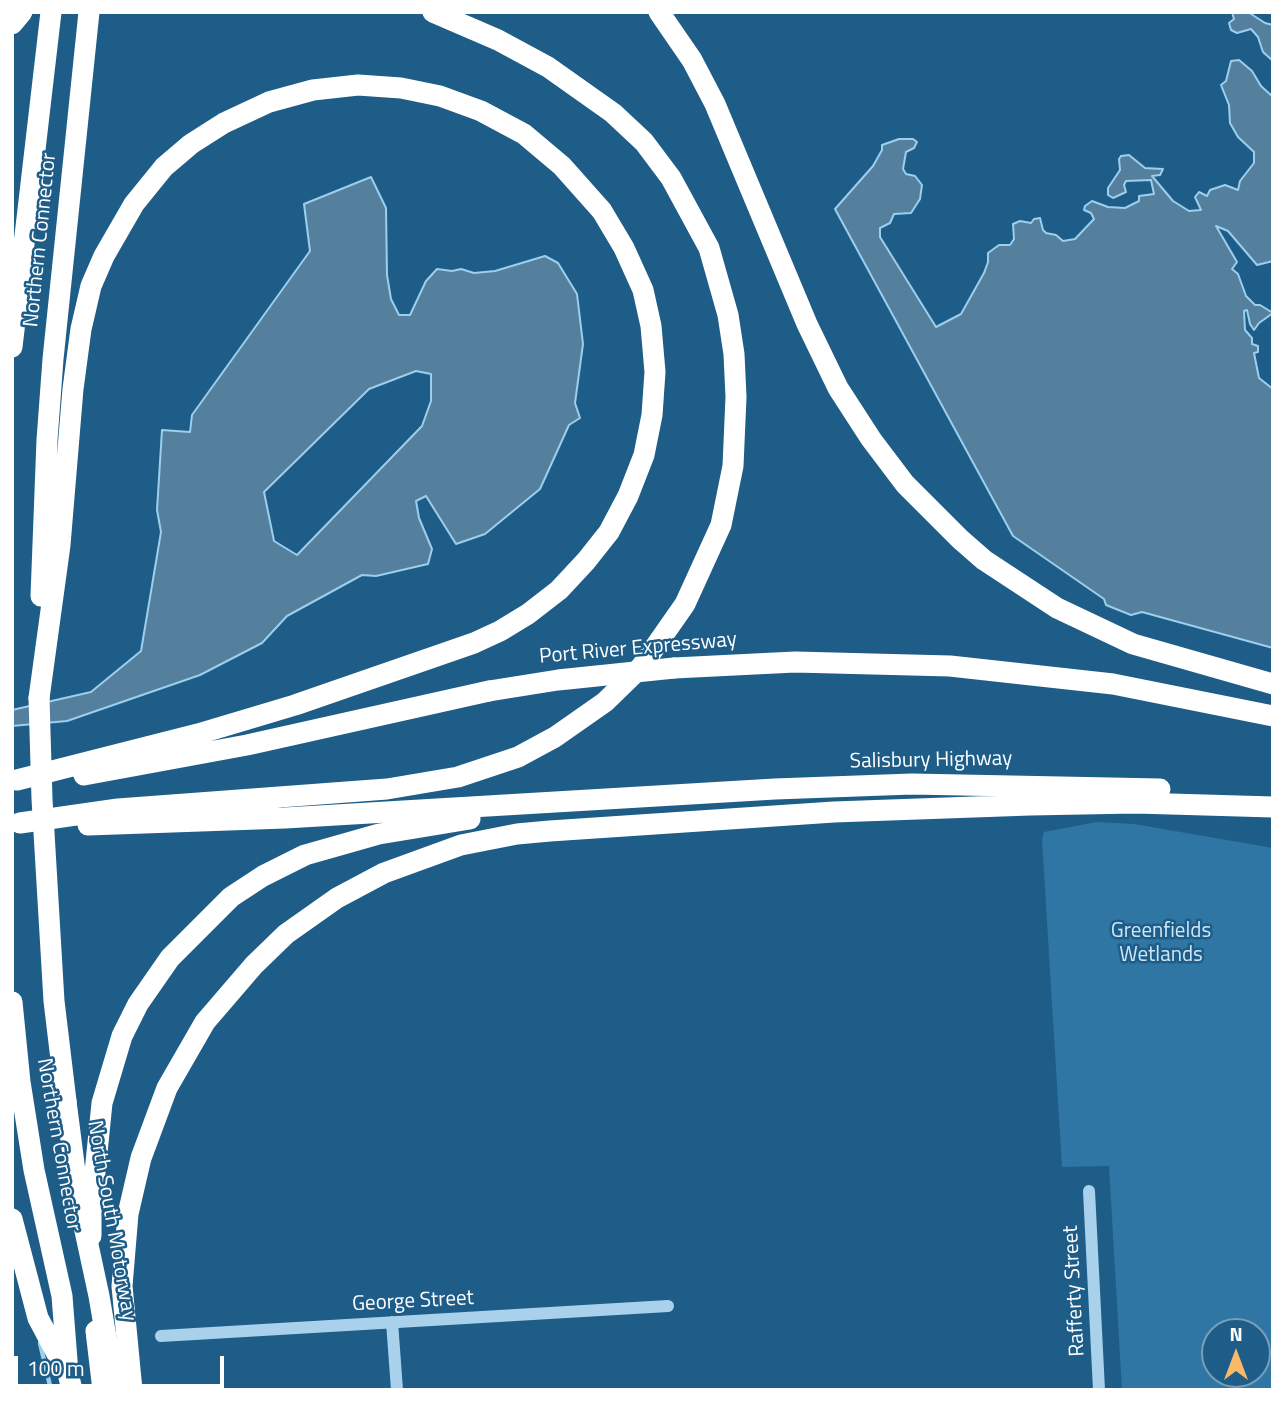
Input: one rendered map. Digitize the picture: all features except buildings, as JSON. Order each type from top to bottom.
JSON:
[{"type":"highway","points":[[12,24],[22,12]]},
{"type":"highway","name":"Northern Connector","points":[[12,347],[51,12]]},
{"type":"highway","name":"Northern Connector","points":[[66,1101],[54,1001],[41,799],[39,698],[47,440],[89,12]]},
{"type":"highway","points":[[16,824],[118,809],[387,789],[458,777],[518,757],[555,737],[605,702],[641,667],[685,604],[721,525],[733,466],[736,397],[734,354],[728,315],[709,248],[671,178],[644,142],[613,114],[548,67],[498,40],[433,12]]},
{"type":"highway","points":[[660,12],[680,40],[711,95],[807,324],[838,388],[871,439],[905,484],[984,560],[1057,608],[1133,644],[1273,684]]},
{"type":"highway","points":[[15,780],[198,734],[308,700],[474,643],[528,614],[559,590],[586,561],[609,531],[628,496],[644,456],[652,415],[655,372],[651,327],[643,290],[602,211],[562,166],[524,135],[481,111],[440,96],[401,88],[358,85],[313,90],[269,102],[224,123],[191,144],[164,167],[134,204],[104,256],[91,286],[72,389],[60,545],[39,698]]},
{"type":"highway","name":"Port River Expressway","points":[[15,780],[79,776],[175,760],[489,691],[558,680],[674,668],[820,662],[950,666],[1113,684],[1273,716]]},
{"type":"highway","name":"Salisbury Highway","points":[[589,801],[775,789],[912,784],[1048,785],[1273,794]]},
{"type":"highway","points":[[16,824],[80,825],[285,818],[589,801]]},
{"type":"highway","points":[[103,1390],[91,1273],[91,1212],[102,1103],[122,1036],[138,1004],[170,958],[231,897],[263,876],[305,855],[379,834],[589,801]]},
{"type":"highway","points":[[132,1390],[122,1286],[128,1214],[141,1158],[167,1088],[205,1022],[254,965],[286,934],[337,898],[384,873],[461,845],[539,832],[834,812],[1017,805],[1136,803],[1273,807]]},
{"type":"highway","name":"Northern Connector","points":[[12,1002],[20,1082],[34,1171],[62,1296],[70,1381]]},
{"type":"highway","name":"North South Motorway","points":[[66,1101],[79,1203],[115,1390]]},
{"type":"highway","points":[[12,1219],[38,1318],[70,1381]]},
{"type":"street","name":"Rafferty Street","points":[[1089,1191],[1099,1390]]},
{"type":"street","name":"George Street","points":[[161,1336],[668,1306]]},
{"type":"street","points":[[392,1322],[397,1390]]},
{"type":"green space","name":"Greenfields Wetlands","points":[[1097,822],[1134,824],[1273,848],[1273,1390],[1122,1390],[1109,1166],[1062,1167],[1042,840],[1044,832]]},
{"type":"shaded area","points":[[1232,12],[1248,12],[1273,25],[1273,61],[1263,52],[1258,37],[1251,29],[1237,33],[1231,30],[1229,23],[1234,19]]},
{"type":"shaded area","points":[[1239,60],[1252,71],[1261,86],[1273,97],[1273,261],[1257,265],[1228,231],[1216,226],[1237,262],[1232,269],[1238,274],[1246,296],[1255,305],[1273,313],[1254,330],[1247,310],[1244,311],[1245,330],[1252,338],[1252,344],[1258,346],[1258,352],[1254,353],[1259,378],[1273,389],[1273,648],[1142,612],[1131,615],[1106,605],[1104,599],[1013,536],[835,209],[873,166],[882,145],[899,139],[913,139],[917,142],[914,148],[906,152],[903,169],[906,174],[915,176],[922,185],[920,199],[911,213],[894,214],[890,223],[880,228],[880,237],[936,327],[961,314],[984,273],[988,253],[999,245],[1010,245],[1014,239],[1013,224],[1020,221],[1031,223],[1040,218],[1046,233],[1056,235],[1063,241],[1075,239],[1094,219],[1091,213],[1084,210],[1092,201],[1108,207],[1125,208],[1139,201],[1139,196],[1154,194],[1151,180],[1126,181],[1126,192],[1113,198],[1108,195],[1108,188],[1120,170],[1121,156],[1129,155],[1145,168],[1163,169],[1160,175],[1152,176],[1173,201],[1189,211],[1201,210],[1195,197],[1199,192],[1207,196],[1210,190],[1225,185],[1238,190],[1240,181],[1254,163],[1254,152],[1238,137],[1230,123],[1229,105],[1221,85],[1226,81],[1231,61]]},
{"type":"shaded area","points":[[371,177],[386,208],[387,275],[391,299],[399,315],[410,315],[426,281],[437,269],[461,269],[474,273],[495,271],[545,256],[558,263],[577,294],[583,344],[575,403],[580,418],[569,425],[540,489],[485,534],[456,544],[426,496],[416,501],[419,518],[432,549],[428,564],[376,576],[362,575],[287,616],[262,643],[200,675],[67,721],[12,726],[12,710],[91,692],[141,651],[161,532],[157,510],[162,430],[190,432],[192,415],[310,251],[304,204]],"holes":[[[416,371],[431,374],[431,401],[422,426],[297,555],[274,541],[264,492],[369,389]]]},
{"type":"waterway","points":[[40,1343],[51,1390]]}]
